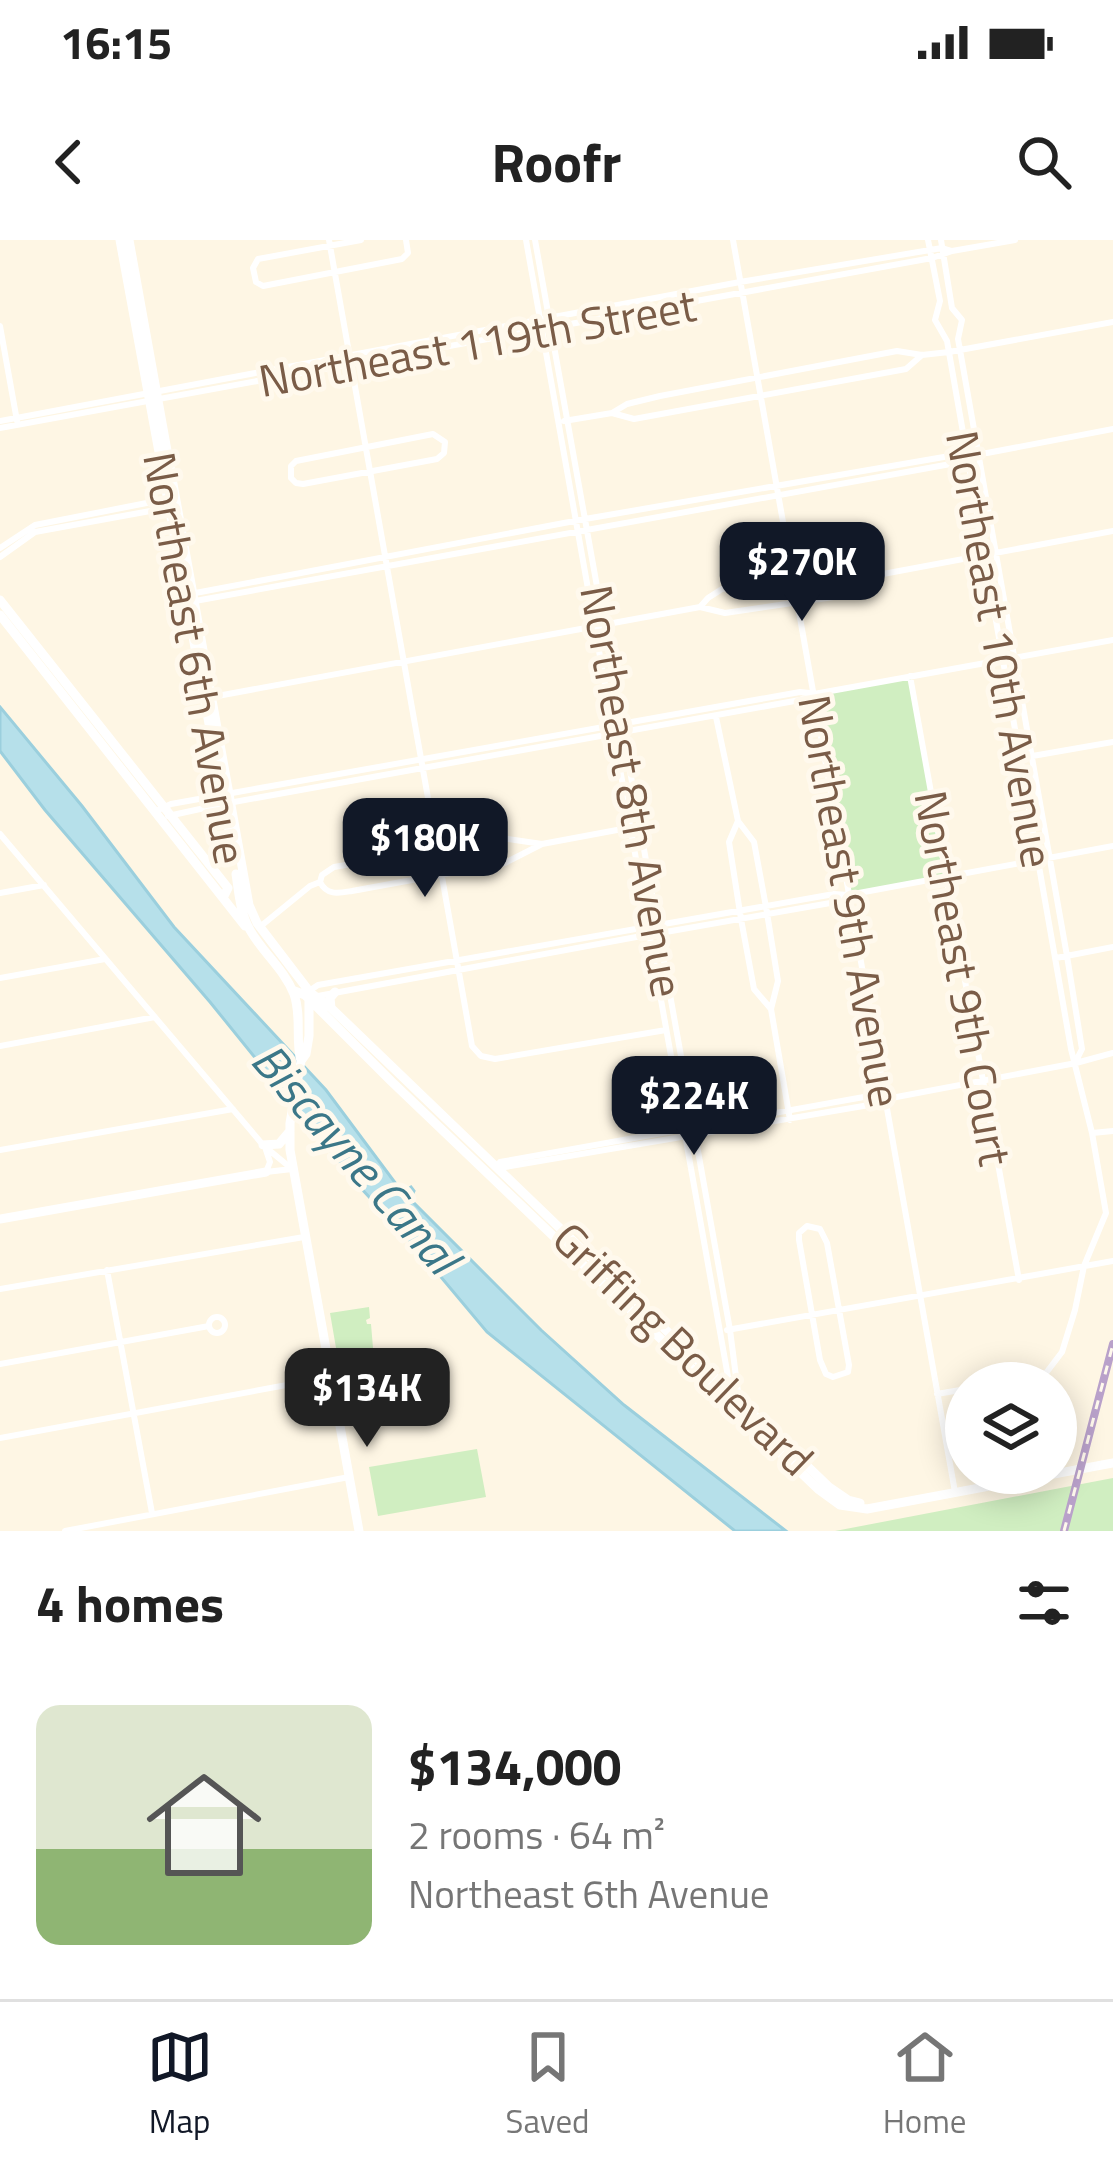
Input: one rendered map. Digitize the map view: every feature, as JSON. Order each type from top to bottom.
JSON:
[{"type":"street","name":"Northeast 6th Avenue","points":[[120,240],[153,397]]},
{"type":"street","name":"Northeast 6th Avenue","points":[[129,240],[207,698],[251,912]]},
{"type":"street","points":[[362,240],[258,259],[256,282],[263,286],[402,259],[408,253],[406,240]]},
{"type":"street","name":"Northeast 8th Avenue","points":[[526,240],[563,422],[725,1331],[732,1398]]},
{"type":"street","name":"Northeast 8th Avenue","points":[[535,240],[563,422]]},
{"type":"street","name":"Northeast 9th Avenue","points":[[733,240],[945,1438]]},
{"type":"street","name":"Northeast 10th Avenue","points":[[928,240],[940,301],[934,320],[947,340],[968,457],[1015,658],[1082,1048],[1076,1063]]},
{"type":"street","name":"Northeast 119th Street","points":[[551,323],[742,293],[945,249],[1015,240]]},
{"type":"street","points":[[329,243],[470,1042],[481,1056],[495,1059],[671,1029]]},
{"type":"street","name":"Northeast 10th Avenue","points":[[945,249],[952,308],[962,320],[958,339],[982,454],[1003,660],[1106,1213],[1084,1266],[1062,1352],[1054,1362]]},
{"type":"street","name":"Northeast 119th Street","points":[[0,425],[541,325],[740,282],[931,254]]},
{"type":"street","points":[[563,422],[612,413],[660,396],[897,351],[922,356],[1113,322]]},
{"type":"street","points":[[0,326],[17,421]]},
{"type":"street","points":[[612,413],[634,419],[761,396],[906,369],[922,356]]},
{"type":"street","points":[[189,598],[1113,429]]},
{"type":"street","points":[[433,434],[445,442],[444,454],[437,460],[370,472],[303,484],[296,483],[290,473],[296,460],[365,446],[433,434]]},
{"type":"street","points":[[0,548],[35,525],[172,502]]},
{"type":"street","points":[[0,557],[35,532],[172,502]]},
{"type":"street","points":[[700,607],[722,589],[859,565],[884,574],[1113,531]]},
{"type":"street","points":[[207,698],[700,607],[725,613],[860,592],[873,587],[884,574]]},
{"type":"street","name":"Griffing Boulevard","points":[[0,600],[240,922],[255,928]]},
{"type":"street","name":"Griffing Boulevard","points":[[0,615],[163,813]]},
{"type":"street","points":[[163,813],[1113,640]]},
{"type":"street","name":"Northeast 9th Court","points":[[910,676],[1018,1280]]},
{"type":"street","points":[[715,711],[738,821],[754,842],[778,981],[771,1009],[789,1115]]},
{"type":"street","points":[[1021,758],[1113,742]]},
{"type":"street","name":"Northeast 6th Avenue","points":[[226,799],[241,904],[292,989],[301,1061]]},
{"type":"street","points":[[738,821],[729,842],[740,915],[754,989],[771,1009]]},
{"type":"street","points":[[320,882],[328,892],[336,893],[441,875],[510,862],[542,844],[634,827]]},
{"type":"street","points":[[0,834],[263,1145],[292,1169]]},
{"type":"street","points":[[255,928],[334,867],[506,837],[542,844]]},
{"type":"street","points":[[298,1014],[318,986],[836,902],[1113,846]]},
{"type":"street","points":[[0,893],[44,885]]},
{"type":"street","name":"Griffing Boulevard","points":[[251,912],[255,928],[338,1030],[837,1494],[877,1506]]},
{"type":"street","points":[[1056,958],[1113,946]]},
{"type":"street","points":[[0,978],[105,959]]},
{"type":"street","points":[[310,996],[458,965]]},
{"type":"street","name":"Griffing Boulevard","points":[[292,989],[331,1008],[411,1094]]},
{"type":"street","points":[[331,1008],[335,992]]},
{"type":"street","name":"Northeast 6th Avenue","points":[[310,996],[308,1044],[292,1110],[292,1169],[359,1531]]},
{"type":"street","points":[[0,1046],[154,1017]]},
{"type":"street","points":[[308,1044],[322,1030],[338,1030]]},
{"type":"street","points":[[490,1168],[789,1115],[875,1105],[1113,1053]]},
{"type":"street","points":[[0,1150],[232,1109]]},
{"type":"street","points":[[263,1145],[279,1144],[290,1131]]},
{"type":"street","points":[[1092,1133],[1113,1131]]},
{"type":"street","points":[[263,1145],[269,1159],[266,1172]]},
{"type":"street","points":[[0,1219],[292,1169]]},
{"type":"street","points":[[807,1226],[817,1227],[825,1238],[839,1310],[849,1370],[829,1376],[823,1368],[798,1237],[807,1226]]},
{"type":"street","points":[[0,1289],[305,1237]]},
{"type":"street","points":[[725,1331],[1113,1261]]},
{"type":"street","points":[[106,1270],[152,1513]]},
{"type":"street","points":[[0,1364],[209,1326]]},
{"type":"street","name":"Northeast 8th Avenue","points":[[723,1377],[725,1331]]},
{"type":"street","name":"Griffing Boulevard","points":[[670,1341],[723,1377],[739,1414],[832,1500],[855,1508],[877,1506]]},
{"type":"street","points":[[0,1438],[330,1377]]},
{"type":"street","points":[[937,1394],[945,1393]]},
{"type":"street","points":[[1077,1470],[1113,1463]]},
{"type":"street","points":[[65,1531],[349,1477]]},
{"type":"street","points":[[877,1506],[945,1494]]},
{"type":"green space","points":[[910,676],[945,877],[848,895],[814,694]]},
{"type":"green space","points":[[369,1307],[366,1320],[371,1324],[373,1348],[383,1349],[384,1360],[340,1371],[330,1313]]},
{"type":"green space","points":[[477,1449],[486,1497],[378,1516],[369,1467]]},
{"type":"green space","points":[[1113,1478],[1113,1531],[835,1531],[1029,1494],[1077,1494],[1077,1485]]},
{"type":"water","name":"Biscayne Canal","points":[[0,707],[174,927],[326,1090],[399,1188],[411,1187],[410,1199],[624,1405],[786,1531],[735,1531],[487,1332],[45,810],[0,751]]},
{"type":"railway","points":[[1064,1531],[1113,1344]]}]
